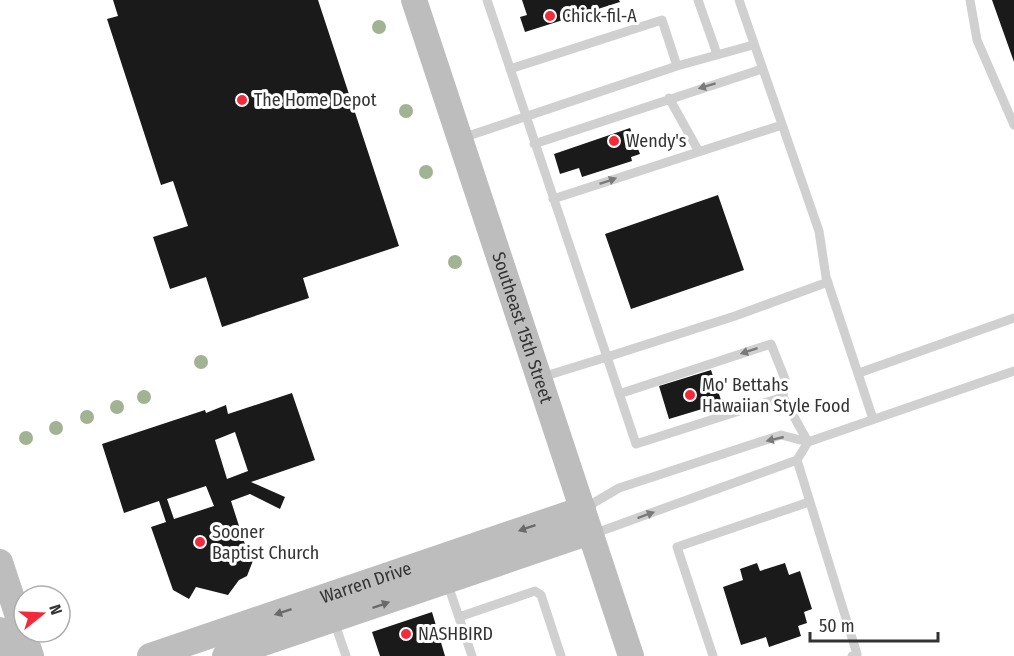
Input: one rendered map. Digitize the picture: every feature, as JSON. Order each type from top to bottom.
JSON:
[{"type":"street","name":"Southeast 15th Street","points":[[414,0],[631,656]]},
{"type":"street","name":"Warren Drive","points":[[157,655],[333,613],[447,582],[588,525]]},
{"type":"street","name":"Warren Drive","points":[[225,656],[333,613],[588,525]]},
{"type":"street","points":[[0,562],[31,656]]},
{"type":"street","points":[[0,630],[9,656]]},
{"type":"lane","points":[[487,0],[524,116],[636,444],[783,397]]},
{"type":"lane","points":[[698,0],[717,54]]},
{"type":"lane","points":[[739,0],[819,231],[828,282],[873,419]]},
{"type":"lane","points":[[970,0],[977,40],[1014,125]]},
{"type":"lane","points":[[510,69],[662,20],[677,66]]},
{"type":"lane","points":[[460,138],[677,66],[753,45]]},
{"type":"lane","points":[[534,144],[762,69]]},
{"type":"lane","points":[[669,98],[698,150]]},
{"type":"lane","points":[[553,200],[782,124]]},
{"type":"lane","points":[[539,378],[735,316],[828,282]]},
{"type":"lane","points":[[859,373],[1014,318]]},
{"type":"lane","points":[[619,394],[771,344],[785,379],[783,397],[808,442]]},
{"type":"lane","points":[[588,525],[619,488],[781,435],[808,442],[1014,371]]},
{"type":"lane","points":[[588,525],[796,460],[808,442]]},
{"type":"lane","points":[[796,460],[857,654],[852,656]]},
{"type":"lane","points":[[713,656],[677,547],[809,502]]},
{"type":"lane","points":[[447,582],[472,656]]},
{"type":"lane","points":[[459,617],[535,591],[541,595],[561,656]]},
{"type":"lane","points":[[333,613],[346,656]]},
{"type":"building","name":"The Home Depot","points":[[113,0],[318,0],[399,246],[303,278],[309,298],[222,327],[206,277],[170,289],[153,237],[188,226],[173,181],[161,185],[107,19],[118,16]]},
{"type":"building","name":"Chick-fil-A","points":[[522,0],[619,0],[620,2],[525,32],[520,17],[527,15]]},
{"type":"building","points":[[992,0],[1014,0],[1014,62]]},
{"type":"building","name":"Wendy's","points":[[630,128],[640,154],[631,157],[632,161],[582,177],[579,168],[560,174],[554,154]]},
{"type":"building","points":[[718,195],[744,270],[631,309],[605,234]]},
{"type":"building","name":"Mo' Bettahs Hawaiian Style Food","points":[[711,370],[722,403],[669,419],[659,386]]},
{"type":"building","points":[[292,393],[315,460],[251,482],[285,497],[280,509],[250,494],[231,501],[249,557],[254,558],[247,576],[239,580],[228,595],[196,587],[189,599],[173,590],[151,527],[166,522],[159,501],[124,513],[102,444],[226,405],[228,414]],"holes":[[[235,432],[248,471],[227,479],[215,440]],[[206,486],[214,506],[174,519],[167,499]]]},
{"type":"building","points":[[757,563],[760,571],[785,563],[789,575],[800,571],[812,609],[804,612],[807,623],[798,626],[801,636],[769,647],[766,637],[741,645],[723,587],[743,580],[740,569]]},
{"type":"building","name":"NASHBIRD","points":[[432,612],[445,656],[380,656],[372,632]]},
{"type":"place","name":"Chick-fil-A","points":[[550,16]]},
{"type":"place","name":"The Home Depot","points":[[242,100]]},
{"type":"place","name":"Wendy's","points":[[614,141]]},
{"type":"place","name":"Mo' Bettahs Hawaiian Style Food","points":[[690,395]]},
{"type":"place","name":"Sooner Baptist Church","points":[[200,542]]},
{"type":"place","name":"NASHBIRD","points":[[406,634]]}]
